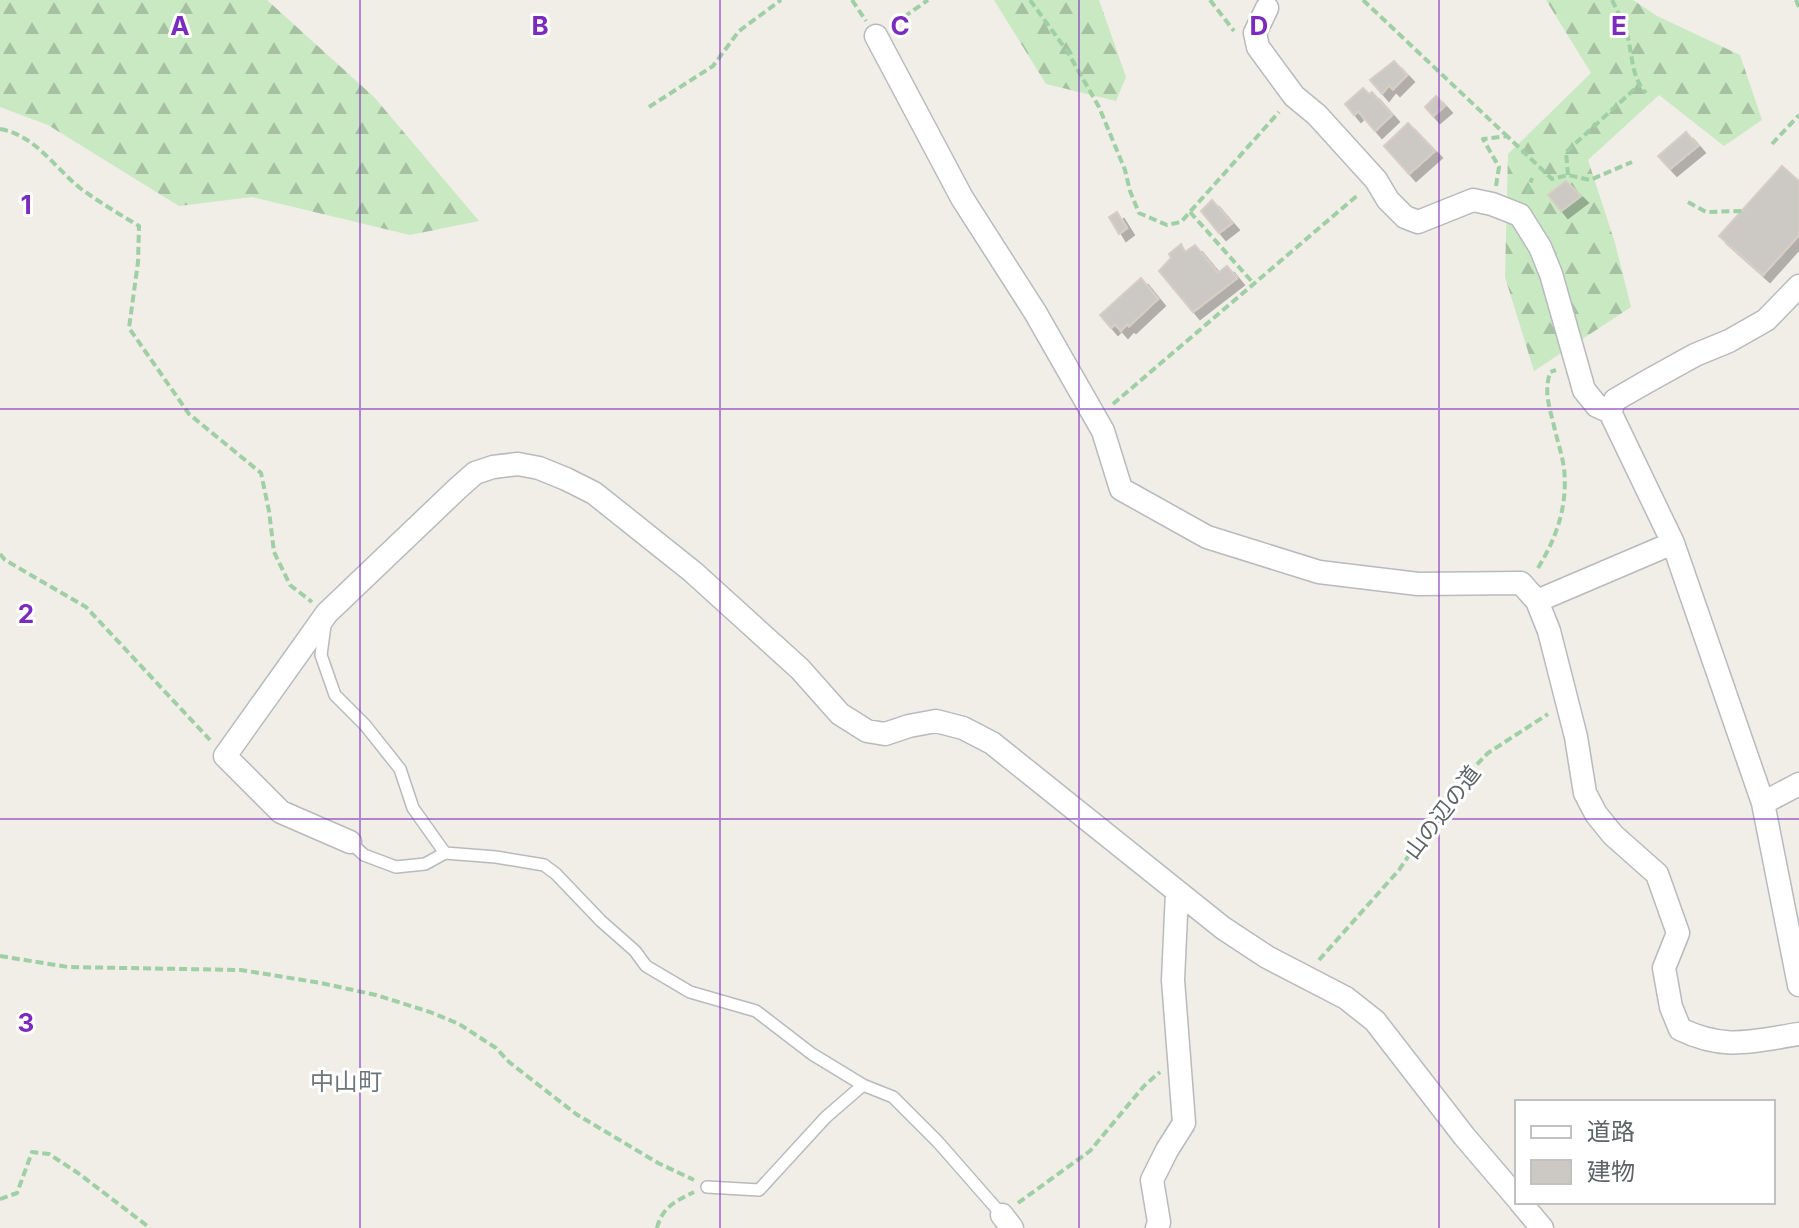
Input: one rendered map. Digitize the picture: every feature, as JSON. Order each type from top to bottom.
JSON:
[{"type":"street","points":[[1267,8],[1255,33],[1258,47],[1294,96],[1317,115],[1405,217],[1418,222],[1473,200],[1492,204],[1520,215],[1540,247],[1551,274],[1584,390],[1597,406],[1610,412],[1673,543],[1763,803],[1799,985]]},
{"type":"street","points":[[876,36],[962,198],[1035,312],[1103,431],[1121,489],[1207,537],[1319,572],[1418,584],[1521,583],[1537,601],[1549,631],[1576,737],[1585,793],[1596,814],[1613,835],[1657,874],[1678,933],[1664,968],[1671,1007],[1680,1029],[1700,1039],[1732,1044],[1799,1034]]},
{"type":"street","points":[[1610,412],[1615,400],[1766,320],[1799,286]]},
{"type":"street","points":[[350,842],[281,812],[225,756],[327,613],[475,473],[518,464],[539,468],[594,493],[693,572],[800,669],[840,714],[867,731],[885,734],[936,721],[963,728],[992,743],[1223,928],[1267,957],[1346,998],[1375,1021],[1464,1136],[1515,1195]]},
{"type":"street","points":[[1537,601],[1673,543]]},
{"type":"street","points":[[1763,803],[1799,784]]},
{"type":"street","points":[[1157,1228],[1159,1222],[1152,1180],[1184,1123],[1173,980],[1177,892]]},
{"type":"street","points":[[1522,1204],[1542,1228]]},
{"type":"lane","points":[[327,613],[321,655],[335,695],[365,725],[400,769],[413,808],[445,853]]},
{"type":"lane","points":[[350,842],[364,855],[396,867],[425,864],[445,853],[544,865],[635,951],[646,966],[690,992],[756,1011],[812,1054],[863,1085],[893,1097],[938,1142],[1007,1221]]},
{"type":"lane","points":[[707,1187],[759,1190],[826,1117],[863,1085]]},
{"type":"path","points":[[649,107],[713,66],[739,31],[781,0]]},
{"type":"path","points":[[876,36],[928,0]]},
{"type":"path","points":[[1030,0],[1067,51],[1099,107],[1139,213],[1167,225],[1181,222],[1294,96]]},
{"type":"path","points":[[1210,0],[1242,42],[1258,47]]},
{"type":"path","points":[[1363,0],[1552,179],[1568,175],[1590,180],[1632,162]]},
{"type":"path","points":[[1612,0],[1627,33],[1639,85],[1646,93]]},
{"type":"path","points":[[1796,0],[1799,7]]},
{"type":"path","points":[[1568,175],[1566,152],[1639,85]]},
{"type":"path","points":[[1772,144],[1799,115]]},
{"type":"path","points":[[0,129],[33,142],[84,191],[139,226],[138,262],[129,328],[189,414],[261,473],[274,552],[290,585],[327,613]]},
{"type":"path","points":[[1492,204],[1499,167],[1483,139],[1507,136]]},
{"type":"path","points":[[1095,418],[1376,180]]},
{"type":"path","points":[[1688,202],[1706,212],[1742,211]]},
{"type":"path","points":[[1190,212],[1254,284]]},
{"type":"path","points":[[1538,568],[1553,544],[1564,500],[1564,469],[1545,387],[1550,372],[1577,364]]},
{"type":"path","points":[[0,554],[5,560],[86,607],[225,756]]},
{"type":"path","name":"山の辺の道","points":[[1304,976],[1399,870],[1456,786],[1488,753],[1567,699]]},
{"type":"path","points":[[0,956],[68,967],[241,970],[376,995],[430,1012],[459,1024],[496,1048],[509,1062],[576,1114],[658,1163],[707,1187]]},
{"type":"path","points":[[1007,1221],[1090,1151],[1144,1086],[1179,1057]]},
{"type":"path","points":[[0,1199],[17,1193],[32,1152],[49,1154],[150,1228]]},
{"type":"path","points":[[657,1228],[671,1203],[707,1187]]},
{"type":"green space","points":[[0,0],[267,0],[374,97],[479,221],[410,235],[252,197],[179,206],[48,125],[0,107]]},
{"type":"green space","points":[[994,0],[1099,0],[1126,77],[1116,101],[1046,84]]},
{"type":"green space","points":[[1546,0],[1633,0],[1657,16],[1740,55],[1762,120],[1724,146],[1659,95],[1588,160],[1615,243],[1631,307],[1534,371],[1505,277],[1508,154],[1591,73]]},
{"type":"building","points":[[1394,61],[1407,75],[1393,89],[1389,85],[1382,94],[1370,80]]},
{"type":"building","points":[[1363,88],[1369,94],[1372,92],[1392,115],[1375,131],[1358,111],[1354,115],[1345,104]]},
{"type":"building","points":[[1436,96],[1445,106],[1433,116],[1425,107]]},
{"type":"building","points":[[1408,123],[1435,151],[1409,174],[1384,146]]},
{"type":"building","points":[[1686,132],[1698,146],[1670,169],[1658,156]]},
{"type":"building","points":[[1782,166],[1799,181],[1799,235],[1763,275],[1719,236]]},
{"type":"building","points":[[1566,181],[1581,196],[1561,211],[1548,195]]},
{"type":"building","points":[[1212,200],[1232,223],[1219,233],[1201,211]]},
{"type":"building","points":[[1117,212],[1127,228],[1119,234],[1109,217]]},
{"type":"building","points":[[1181,244],[1185,252],[1195,245],[1218,273],[1227,266],[1237,278],[1193,312],[1159,271],[1171,258],[1169,254]]},
{"type":"building","points":[[1141,278],[1158,299],[1121,331],[1115,324],[1111,328],[1100,315]]},
{"type":"district","name":"中山町","points":[[346,1081]]}]
